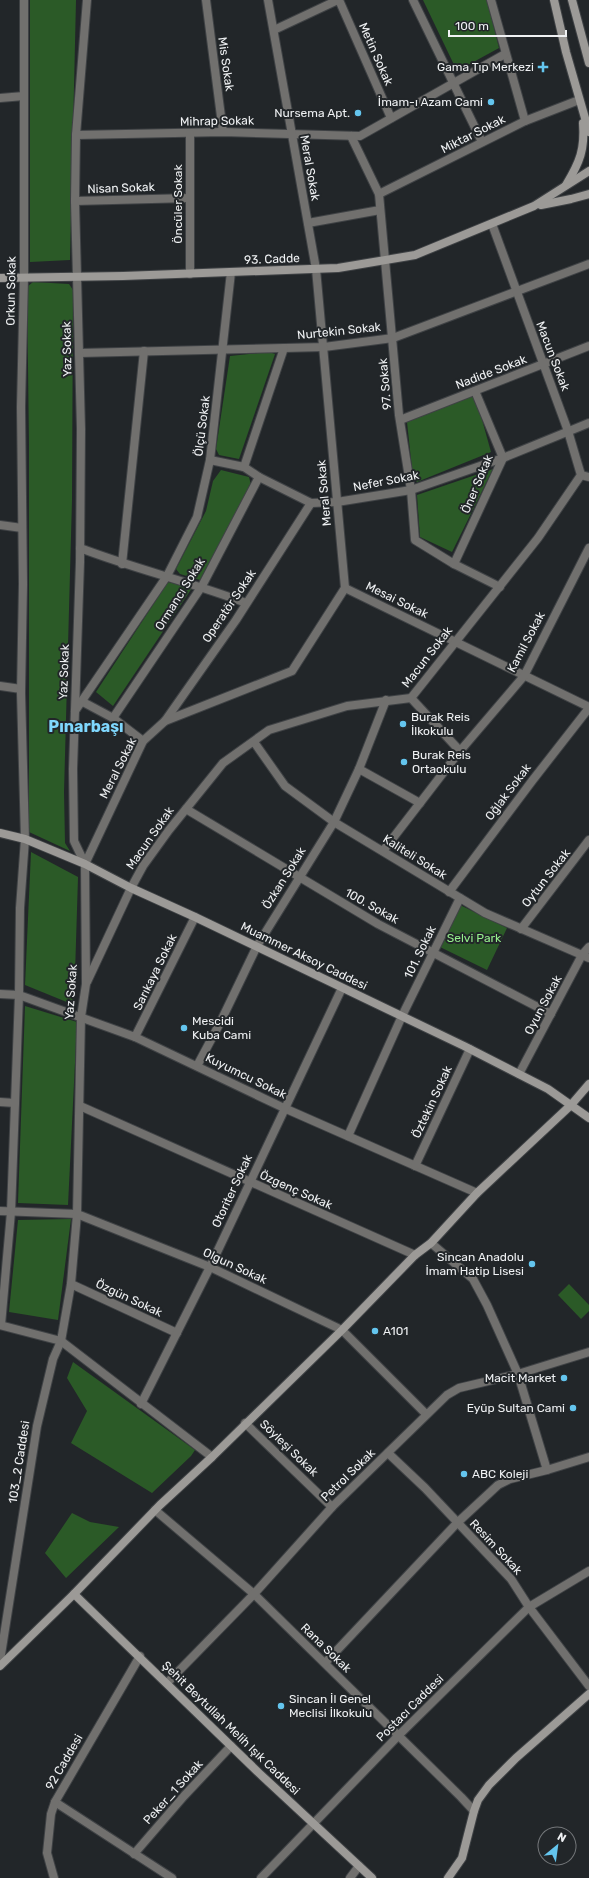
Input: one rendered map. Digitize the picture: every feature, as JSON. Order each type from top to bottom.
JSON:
[{"type":"main road","points":[[554,0],[566,52],[589,132]]},
{"type":"main road","points":[[572,0],[589,63]]},
{"type":"main road","points":[[563,189],[581,156],[584,141],[582,110]]},
{"type":"main road","name":"93. Cadde","points":[[0,278],[190,274],[338,268],[415,255],[534,206],[563,189],[589,171]]},
{"type":"main road","name":"93. Cadde","points":[[534,206],[571,200],[589,194]]},
{"type":"main road","points":[[571,200],[589,199]]},
{"type":"main road","name":"Muammer Aksoy Caddesi","points":[[0,833],[25,839],[85,864],[131,888],[257,946],[402,1016],[548,1089],[589,1118]]},
{"type":"main road","points":[[0,1666],[74,1594],[155,1510],[212,1457],[342,1330],[416,1255],[430,1243],[477,1193],[571,1105],[589,1084]]},
{"type":"main road","name":"Şehit Beytullah Melih Işık Caddesi","points":[[74,1594],[230,1743],[231,1746],[372,1878]]},
{"type":"main road","points":[[448,1878],[462,1858],[478,1800],[489,1785],[516,1758],[589,1694]]},
{"type":"street","name":"Orkun Sokak","points":[[0,1325],[11,1212],[19,995],[20,908],[25,839],[21,688],[21,407],[24,277],[24,0]]},
{"type":"street","name":"Yaz Sokak","points":[[61,1341],[72,1284],[77,1214],[81,1017],[86,984],[85,864],[74,841],[81,429],[77,276],[76,135],[88,0]]},
{"type":"street","name":"Mis Sokak","points":[[206,0],[223,132]]},
{"type":"street","name":"Meral Sokak","points":[[85,864],[143,741],[165,721],[292,671],[345,588],[316,269],[268,0]]},
{"type":"street","points":[[274,30],[339,0]]},
{"type":"street","name":"Metin Sokak","points":[[339,0],[391,118]]},
{"type":"street","points":[[413,0],[482,142]]},
{"type":"street","points":[[491,0],[525,121]]},
{"type":"street","name":"Mihrap Sokak","points":[[76,135],[190,134],[223,132],[360,136],[453,82],[505,54]]},
{"type":"street","points":[[0,98],[24,96]]},
{"type":"street","name":"Miktar Sokak","points":[[379,194],[525,121],[579,100]]},
{"type":"street","name":"Öncüler Sokak","points":[[190,134],[190,274]]},
{"type":"street","name":"97. Sokak","points":[[351,136],[379,194],[400,420],[411,490],[415,540],[454,564],[500,587]]},
{"type":"street","name":"Nisan Sokak","points":[[76,201],[190,198]]},
{"type":"street","points":[[308,223],[380,210]]},
{"type":"street","name":"Macun Sokak","points":[[86,984],[131,888],[143,866],[223,763],[269,730],[347,706],[411,698],[455,641],[500,587],[585,476],[492,224]]},
{"type":"street","name":"Nurtekin Sokak","points":[[79,353],[324,347],[392,338],[589,264]]},
{"type":"street","name":"Ölçü Sokak","points":[[75,712],[167,576],[197,517],[210,460],[231,272]]},
{"type":"street","name":"Nadide Sokak","points":[[400,420],[589,346]]},
{"type":"street","points":[[244,467],[284,348]]},
{"type":"street","points":[[122,564],[144,351]]},
{"type":"street","name":"Öner Sokak","points":[[454,564],[503,458],[475,391]]},
{"type":"street","name":"Nefer Sokak","points":[[210,460],[244,467],[259,477],[311,503],[337,502],[411,490],[503,458],[589,423]]},
{"type":"street","name":"Ormancı Sokak","points":[[113,718],[202,586],[259,477]]},
{"type":"street","name":"Operatör Sokak","points":[[165,721],[246,603],[311,503]]},
{"type":"street","points":[[0,525],[22,528]]},
{"type":"street","points":[[80,548],[122,564],[202,586],[246,603]]},
{"type":"street","name":"Kamil Sokak","points":[[383,851],[460,751],[524,676],[589,548]]},
{"type":"street","name":"Mesai Sokak","points":[[345,588],[589,708]]},
{"type":"street","points":[[0,686],[21,688]]},
{"type":"street","points":[[411,698],[460,751]]},
{"type":"street","name":"Özkan Sokak","points":[[197,1066],[220,1024],[257,946],[334,822],[358,769],[386,700]]},
{"type":"street","points":[[83,702],[113,718],[143,741]]},
{"type":"street","name":"Oğlak Sokak","points":[[449,892],[589,708]]},
{"type":"street","name":"Kaliteli Sokak","points":[[254,742],[285,786],[334,822],[485,913],[586,957]]},
{"type":"street","points":[[358,769],[420,803]]},
{"type":"street","name":"100. Sokak","points":[[186,809],[298,878],[378,924],[551,1014]]},
{"type":"street","name":"Oytun Sokak","points":[[521,929],[589,840]]},
{"type":"street","name":"101. Sokak","points":[[348,1136],[402,1016],[460,898]]},
{"type":"street","name":"Sarıkaya Sokak","points":[[135,1037],[195,917]]},
{"type":"street","name":"Oyun Sokak","points":[[519,1074],[551,1014],[586,957],[589,947]]},
{"type":"street","name":"Otoriter Sokak","points":[[141,1404],[210,1266],[342,988]]},
{"type":"street","name":"Kuyumcu Sokak","points":[[0,994],[19,995],[135,1037],[284,1108],[477,1193]]},
{"type":"street","name":"Öztekin Sokak","points":[[415,1166],[470,1049]]},
{"type":"street","points":[[0,1102],[15,1103]]},
{"type":"street","name":"Özgenç Sokak","points":[[80,1106],[416,1255]]},
{"type":"street","name":"Olgun Sokak","points":[[0,1211],[77,1214],[210,1266],[342,1330],[426,1414]]},
{"type":"street","points":[[430,1243],[473,1279],[487,1305],[518,1374],[548,1470]]},
{"type":"street","name":"Özgün Sokak","points":[[72,1284],[177,1333]]},
{"type":"street","points":[[0,1325],[61,1341],[141,1404],[212,1457]]},
{"type":"street","name":"103_2 Caddesi","points":[[0,1661],[36,1426],[53,1359],[61,1341]]},
{"type":"street","name":"Petrol Sokak","points":[[167,1683],[254,1594],[332,1507],[447,1395],[459,1388],[518,1374],[589,1352]]},
{"type":"street","name":"Söyleşi Sokak","points":[[246,1423],[332,1507]]},
{"type":"street","name":"Resim Sokak","points":[[388,1453],[511,1579],[529,1607],[589,1686]]},
{"type":"street","points":[[325,1663],[457,1523],[498,1485],[510,1479],[548,1470],[589,1457]]},
{"type":"street","name":"Rana Sokak","points":[[155,1510],[254,1594],[474,1811]]},
{"type":"street","name":"Postacı Caddesi","points":[[261,1878],[398,1736],[529,1607],[589,1572]]},
{"type":"street","name":"92 Caddesi","points":[[140,1656],[55,1802],[172,1878]]},
{"type":"street","name":"Peker_1 Sokak","points":[[134,1854],[184,1796],[231,1746]]},
{"type":"street","points":[[54,1878],[47,1853],[51,1814],[55,1802]]},
{"type":"street","points":[[350,1878],[359,1866]]},
{"type":"green space","points":[[30,0],[76,0],[70,260],[30,262]]},
{"type":"green space","points":[[423,0],[487,0],[499,48],[457,71]]},
{"type":"green space","points":[[33,282],[69,284],[73,290],[72,500],[64,792],[65,843],[70,851],[29,832],[29,445],[27,287]]},
{"type":"green space","points":[[269,352],[275,354],[239,459],[219,455],[216,449],[230,356]]},
{"type":"green space","points":[[471,396],[476,398],[491,452],[417,482],[413,478],[407,422]]},
{"type":"green space","points":[[493,469],[452,552],[420,537],[417,495]]},
{"type":"green space","points":[[221,470],[249,477],[251,485],[200,580],[180,574],[176,569],[206,511],[213,481]]},
{"type":"green space","points":[[168,582],[192,588],[113,706],[96,692]]},
{"type":"green space","points":[[31,852],[78,877],[74,1005],[25,985]]},
{"type":"green space","name":"Selvi Park","points":[[460,905],[507,928],[487,970],[440,947]]},
{"type":"green space","points":[[25,1006],[77,1022],[68,1205],[18,1203]]},
{"type":"green space","points":[[71,1219],[58,1320],[9,1312],[18,1220]]},
{"type":"green space","points":[[569,1284],[589,1305],[589,1311],[581,1319],[558,1295]]},
{"type":"green space","points":[[73,1362],[195,1450],[191,1456],[152,1493],[71,1443],[87,1411],[67,1378]]},
{"type":"green space","points":[[72,1513],[90,1522],[119,1527],[66,1578],[45,1553]]},
{"type":"place","name":"Gama Tıp Merkezi","points":[[543,67]]},
{"type":"place","name":"İmam-ı Azam Cami","points":[[491,102]]},
{"type":"place","name":"Nursema Apt.","points":[[358,113]]},
{"type":"place","name":"Burak Reis İlkokulu","points":[[403,724]]},
{"type":"place","name":"Burak Reis Ortaokulu","points":[[404,762]]},
{"type":"place","name":"Mescidi Kuba Cami","points":[[184,1028]]},
{"type":"place","name":"Sincan Anadolu İmam Hatip Lisesi","points":[[532,1264]]},
{"type":"place","name":"A101","points":[[375,1331]]},
{"type":"place","name":"Macit Market","points":[[564,1378]]},
{"type":"place","name":"Eyüp Sultan Cami","points":[[573,1408]]},
{"type":"place","name":"ABC Koleji","points":[[464,1474]]},
{"type":"place","name":"Sincan İl Genel Meclisi İlkokulu","points":[[281,1706]]},
{"type":"district","name":"Pınarbaşı","points":[[86,726]]}]
